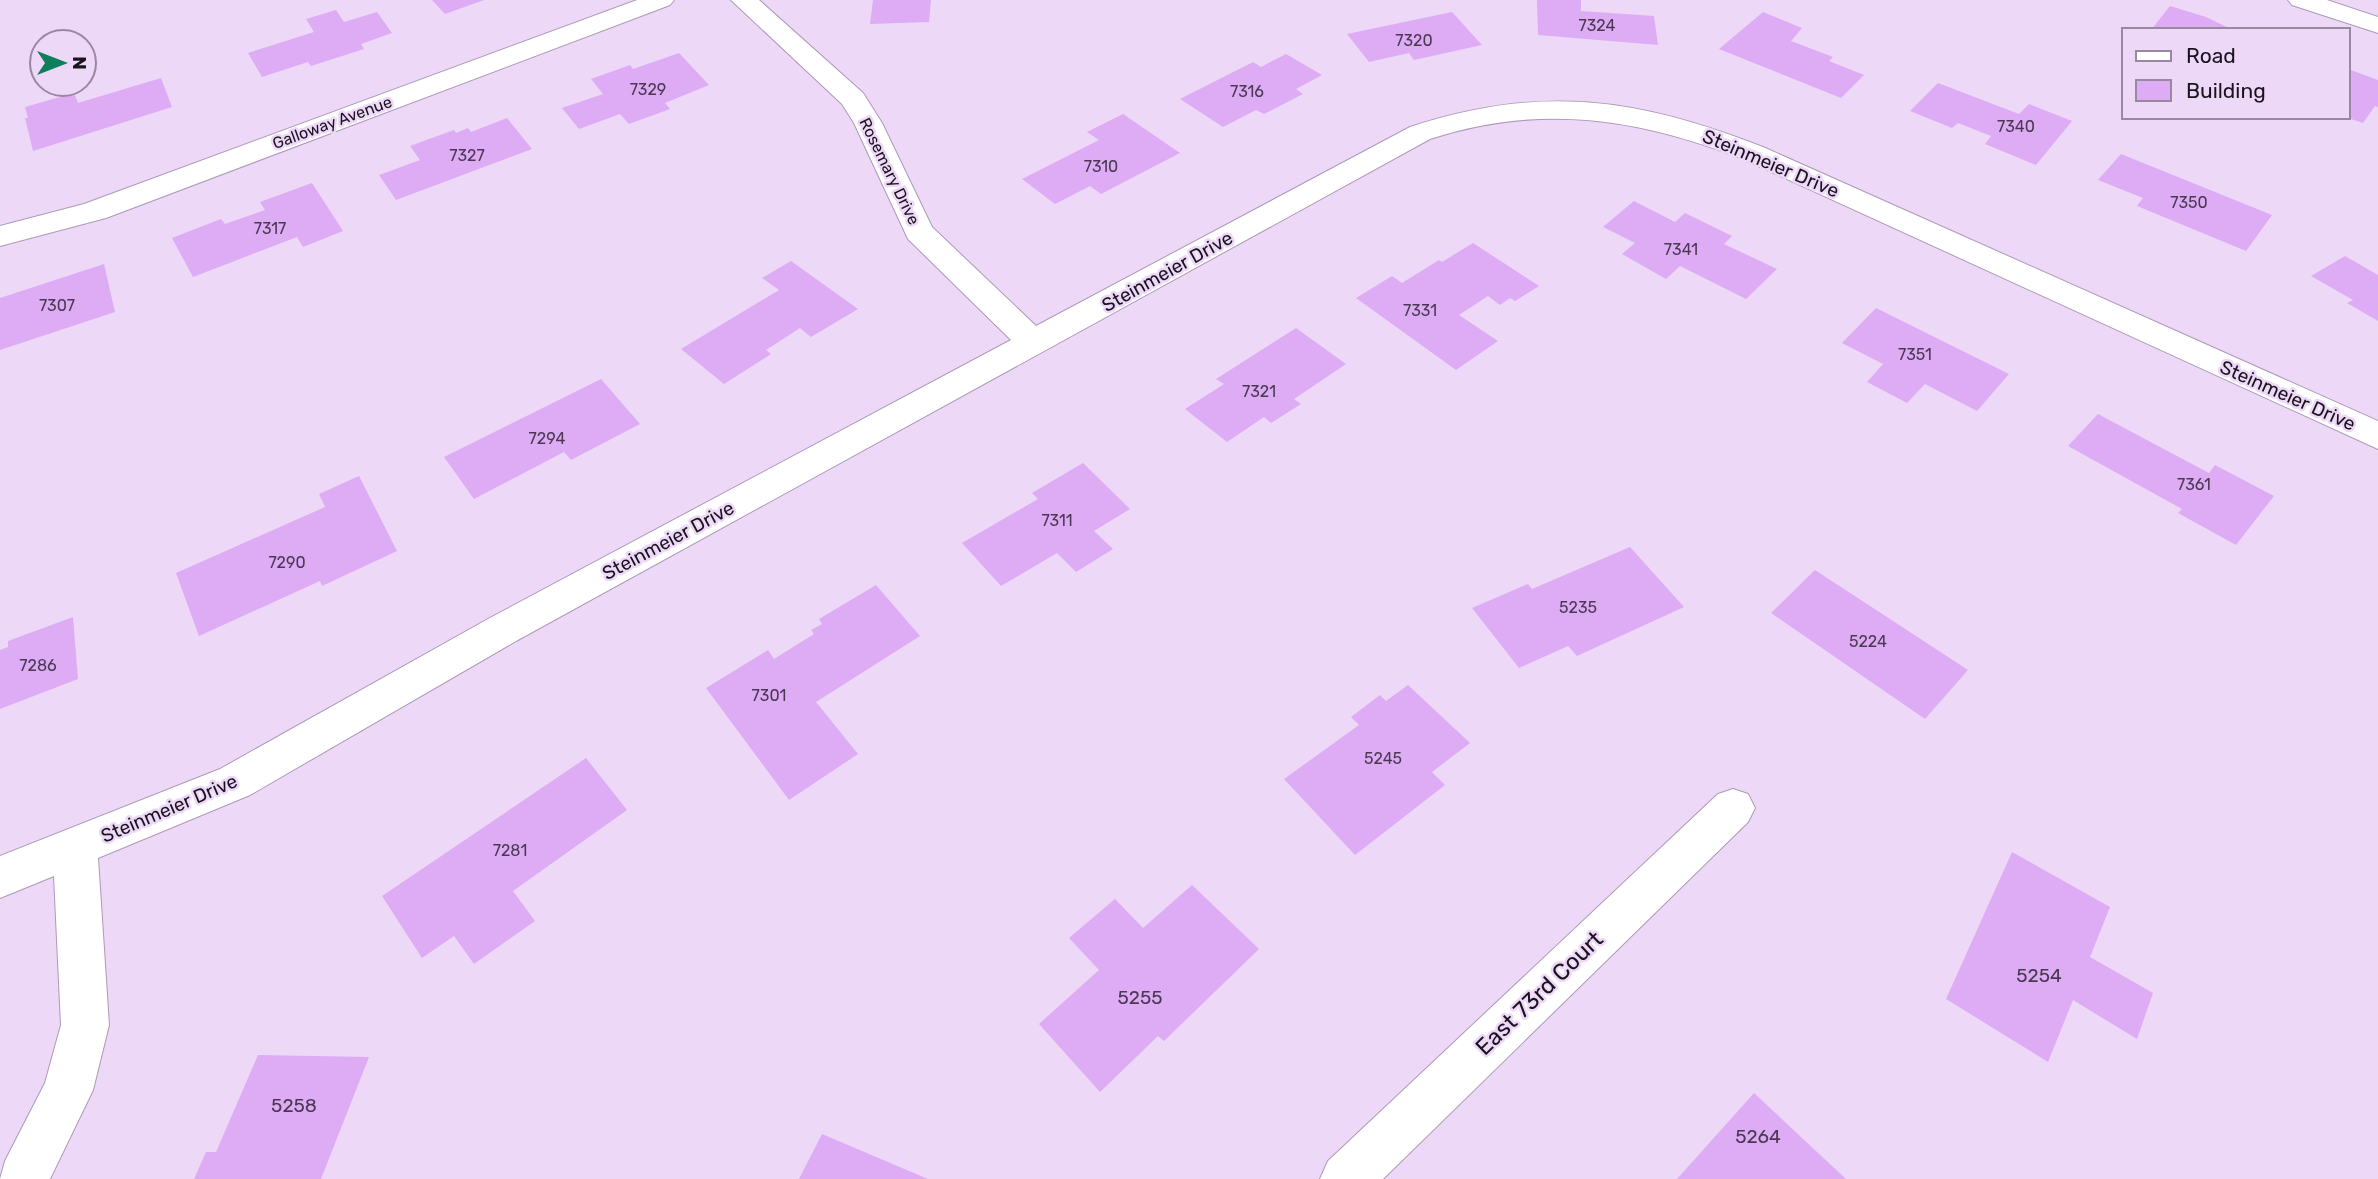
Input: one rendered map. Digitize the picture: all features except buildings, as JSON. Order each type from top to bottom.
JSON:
[{"type":"street","name":"Galloway Avenue","points":[[0,236],[94,211],[661,0]]},
{"type":"street","name":"Rosemary Drive","points":[[744,0],[853,99],[868,123],[919,232],[1034,343]]},
{"type":"street","points":[[2301,0],[2378,25]]},
{"type":"street","name":"Steinmeier Drive","points":[[0,877],[235,782],[502,630],[1420,133],[1452,122],[1488,115],[1542,110],[1582,110],[1660,121],[1735,145],[2378,436]]},
{"type":"street","name":"East 73rd Court","points":[[1346,1179],[1733,808]]},
{"type":"street","points":[[23,1179],[68,1090],[85,1025],[75,846]]}]
